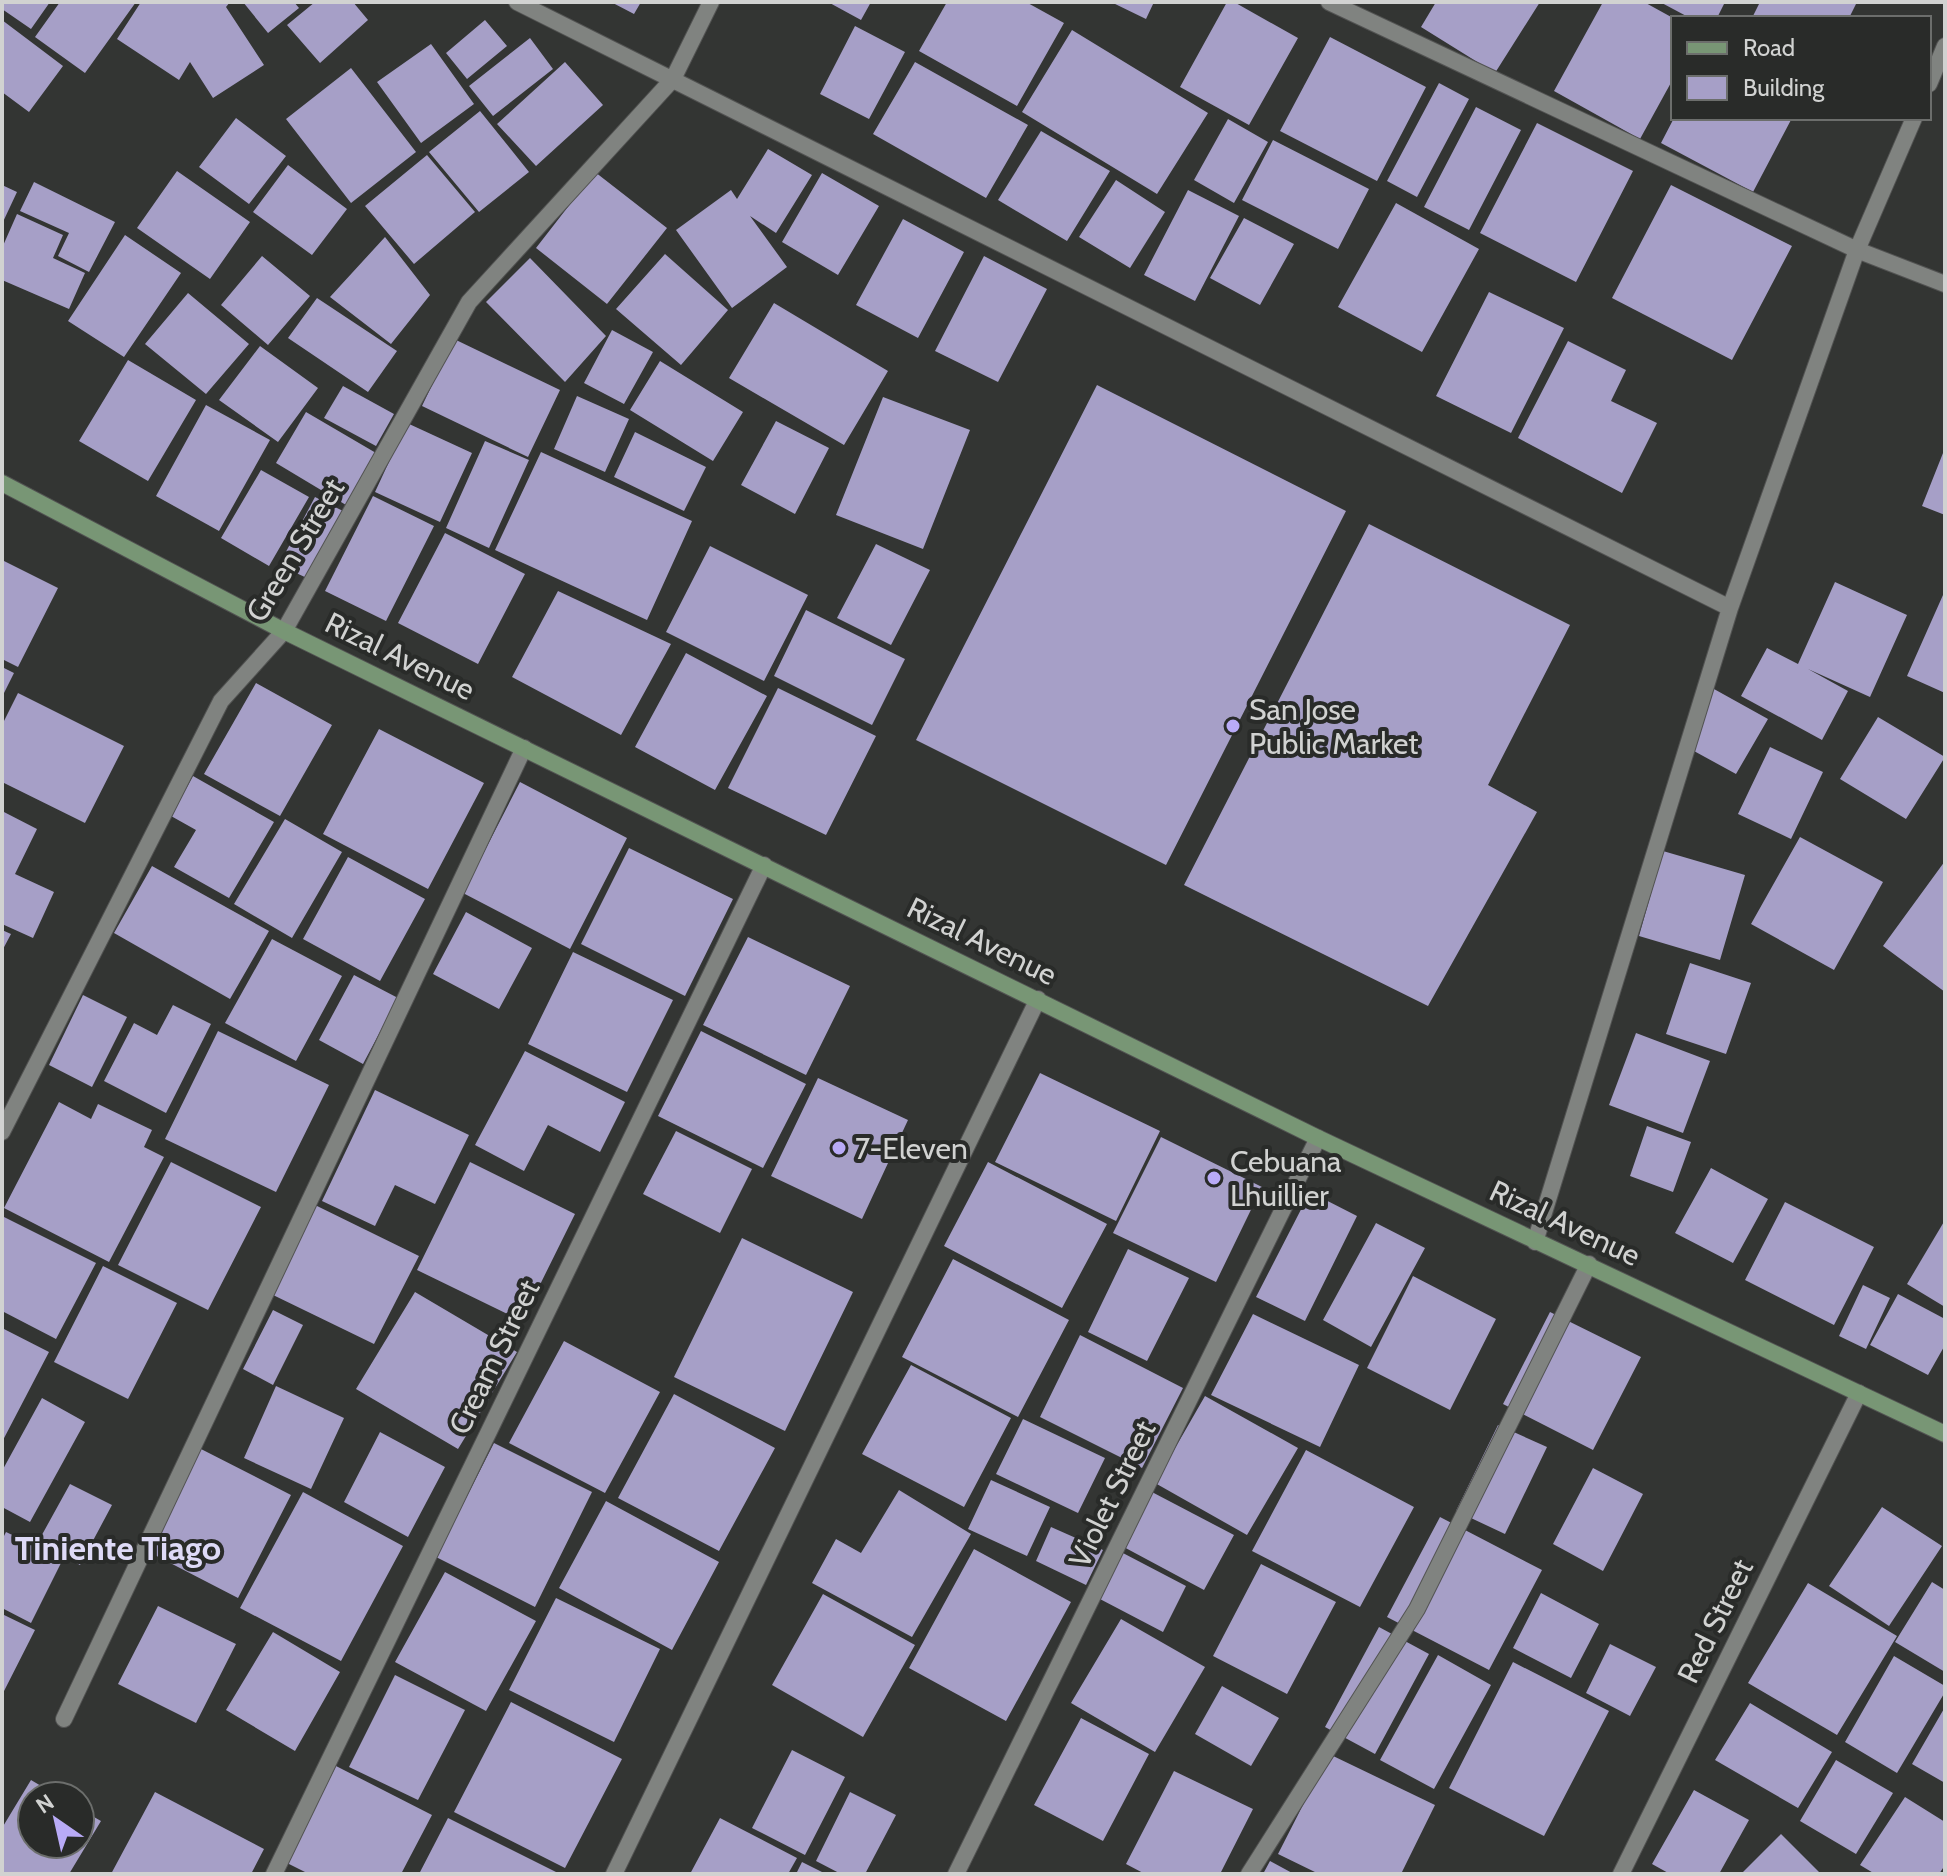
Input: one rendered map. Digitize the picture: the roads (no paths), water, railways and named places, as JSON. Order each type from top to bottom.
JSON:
[{"type":"main road","name":"Rizal Avenue","points":[[2,483],[284,631],[1318,1138],[1945,1434]]},
{"type":"street","points":[[517,2],[1730,608]]},
{"type":"street","name":"Green Street","points":[[2,1132],[221,701],[284,631],[469,302],[673,79],[711,2]]},
{"type":"street","points":[[1329,2],[1857,250],[1945,284]]},
{"type":"street","points":[[1931,79],[1945,46]]},
{"type":"street","points":[[1535,1242],[1730,608],[1857,250],[1913,120]]},
{"type":"street","points":[[64,1719],[524,748]]},
{"type":"street","name":"Cream Street","points":[[274,1874],[764,865]]},
{"type":"street","points":[[614,1874],[1038,999]]},
{"type":"street","name":"Violet Street","points":[[956,1874],[1318,1138]]},
{"type":"street","points":[[1249,1874],[1417,1609],[1589,1264]]},
{"type":"street","name":"Red Street","points":[[1621,1874],[1859,1393]]},
{"type":"place","name":"San Jose Public Market","points":[[1233,726]]},
{"type":"place","name":"7-Eleven","points":[[839,1148]]},
{"type":"place","name":"Cebuana Lhuillier","points":[[1214,1178]]},
{"type":"district","name":"Tiniente Tiago","points":[[118,1548]]}]
